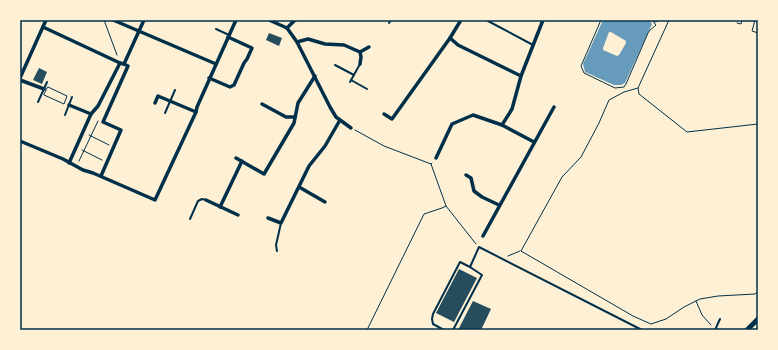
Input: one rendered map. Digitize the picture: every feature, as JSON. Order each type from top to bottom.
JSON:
[{"type":"main road","points":[[748,330],[758,319]]},
{"type":"street","points":[[46,20],[20,79],[46,88]]},
{"type":"street","points":[[113,20],[216,64]]},
{"type":"street","points":[[69,163],[91,114],[98,106],[122,64],[140,31],[144,20]]},
{"type":"street","points":[[20,141],[63,159],[83,170],[101,176],[155,200],[196,112],[209,78],[236,20]]},
{"type":"street","points":[[269,20],[288,28],[297,42],[336,117],[352,128]]},
{"type":"street","points":[[288,28],[295,20]]},
{"type":"street","points":[[384,114],[392,119],[450,38],[461,20]]},
{"type":"street","points":[[502,125],[512,109],[521,76],[543,20]]},
{"type":"street","points":[[44,27],[128,66],[103,122],[121,130],[101,176]]},
{"type":"street","points":[[209,78],[230,87],[234,85],[244,63],[247,60],[252,48],[229,36]]},
{"type":"street","points":[[450,38],[458,45],[521,76]]},
{"type":"street","points":[[297,42],[308,39],[325,44],[344,45],[360,52]]},
{"type":"street","points":[[360,52],[369,47]]},
{"type":"street","points":[[360,52],[360,64]]},
{"type":"street","points":[[236,158],[264,174],[294,123],[298,103],[315,76]]},
{"type":"street","points":[[155,103],[158,96],[196,112]]},
{"type":"street","points":[[262,104],[286,117],[295,117]]},
{"type":"street","points":[[69,105],[91,114]]},
{"type":"street","points":[[482,236],[554,107]]},
{"type":"street","points":[[436,158],[452,124],[473,115],[502,125],[534,142]]},
{"type":"street","points":[[268,218],[281,223],[309,166],[324,146],[340,120]]},
{"type":"street","points":[[220,207],[242,161]]},
{"type":"street","points":[[466,175],[471,178],[474,191],[482,197],[499,205]]},
{"type":"street","points":[[298,187],[325,202]]},
{"type":"street","points":[[206,200],[238,215]]},
{"type":"lane","points":[[488,21],[533,45]]},
{"type":"lane","points":[[216,29],[229,36]]},
{"type":"lane","points":[[360,64],[350,81],[367,89]]},
{"type":"lane","points":[[335,65],[354,75]]},
{"type":"lane","points":[[38,102],[46,88],[47,82]]},
{"type":"lane","points":[[164,113],[175,90]]},
{"type":"lane","points":[[65,115],[72,97]]},
{"type":"lane","points":[[190,219],[198,201],[202,199],[206,200]]},
{"type":"lane","points":[[277,250],[276,245],[281,223]]},
{"type":"lane","points":[[470,266],[480,247],[642,330]]},
{"type":"lane","points":[[444,330],[433,324],[433,314],[460,262],[470,266],[482,275],[453,330]]},
{"type":"lane","points":[[715,330],[720,318]]},
{"type":"path","points":[[104,20],[122,64]]},
{"type":"path","points":[[601,20],[581,66],[584,73],[615,88],[626,84],[648,33],[656,25],[652,20]]},
{"type":"path","points":[[654,22],[660,20]]},
{"type":"path","points":[[669,20],[638,88],[639,94],[687,132],[758,124]]},
{"type":"path","points":[[737,23],[741,24],[742,20]]},
{"type":"path","points":[[755,20],[752,31],[758,33]]},
{"type":"path","points":[[46,88],[67,96],[64,104],[44,95],[46,88]]},
{"type":"path","points":[[502,259],[521,251],[562,177],[581,157],[609,100],[624,92],[638,88]]},
{"type":"path","points":[[78,163],[98,120],[103,122]]},
{"type":"path","points":[[352,128],[384,146],[431,164],[446,206],[480,247]]},
{"type":"path","points":[[85,133],[110,146]]},
{"type":"path","points":[[78,148],[102,160]]},
{"type":"path","points":[[431,164],[436,158]]},
{"type":"path","points":[[367,330],[424,214],[446,206]]},
{"type":"path","points":[[521,251],[633,316],[651,324],[666,319],[684,307],[700,299],[718,296],[755,294],[758,291]]},
{"type":"path","points":[[696,301],[702,316],[715,330]]},
{"type":"water","points":[[603,20],[649,20],[652,24],[625,83],[621,85],[614,85],[585,72],[583,64]],"holes":[[[609,32],[626,41],[619,55],[617,56],[603,50]]]},
{"type":"building","points":[[269,33],[282,38],[279,46],[266,40]]},
{"type":"building","points":[[39,68],[47,72],[42,84],[33,80]]},
{"type":"building","points":[[459,269],[477,278],[454,322],[436,313]]},
{"type":"building","points":[[473,301],[491,309],[481,330],[458,330]]}]
